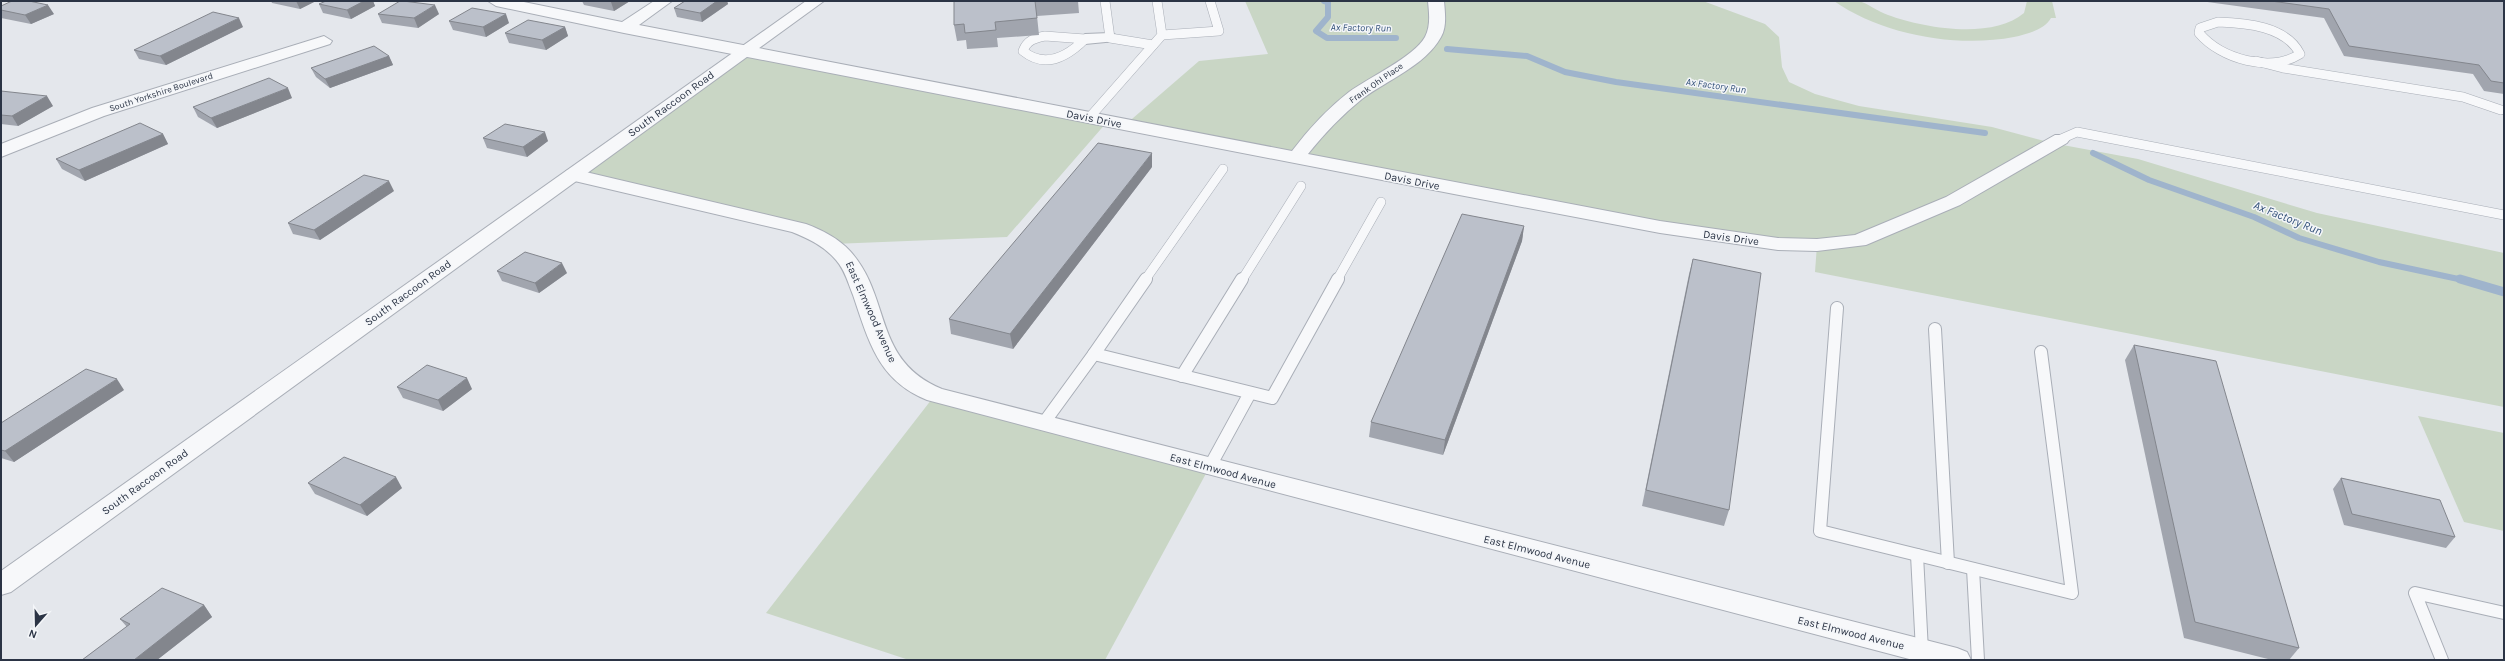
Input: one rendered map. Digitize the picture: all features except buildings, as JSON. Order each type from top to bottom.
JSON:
[{"type":"street","name":"Davis Drive","points":[[496,1],[624,28],[1660,227],[1778,244],[1817,245],[1859,241],[1953,201],[2062,139]]},
{"type":"street","points":[[624,28],[664,1]]},
{"type":"street","name":"South Raccoon Road","points":[[1,586],[816,1]]},
{"type":"street","name":"Frank Ohl Place","points":[[1296,158],[1310,139],[1356,96],[1407,62],[1433,38],[1437,20],[1436,1]]},
{"type":"street","points":[[1085,39],[1110,38]]},
{"type":"street","name":"South Yorkshire Boulevard","points":[[1,151],[98,112],[324,41]]},
{"type":"street","name":"East Elmwood Avenue","points":[[573,175],[799,228],[814,233],[833,244],[848,258],[890,360],[901,375],[912,384],[935,395],[1209,468],[1957,660]]},
{"type":"lane","points":[[1105,1],[1110,38],[1153,45]]},
{"type":"lane","points":[[1157,1],[1162,35]]},
{"type":"lane","points":[[1089,118],[1162,35],[1219,31],[1210,1]]},
{"type":"lane","points":[[2256,61],[2272,62],[2295,59],[2300,54],[2298,48],[2280,34],[2249,24],[2218,22],[2200,28],[2199,33],[2202,39],[2211,46],[2229,54],[2256,61],[2283,68],[2463,97],[2503,112]]},
{"type":"lane","points":[[1045,36],[1085,39],[1066,56],[1054,60],[1040,60],[1029,57],[1023,51],[1025,45],[1032,40],[1045,36]]},
{"type":"lane","points":[[2062,139],[2077,132],[2504,215]]},
{"type":"lane","points":[[1043,424],[1094,354],[1222,169]]},
{"type":"lane","points":[[1182,376],[1301,186]]},
{"type":"lane","points":[[1094,354],[1272,398],[1381,202]]},
{"type":"lane","points":[[1837,308],[1820,531],[2072,593],[2041,352]]},
{"type":"lane","points":[[1935,329],[1948,563]]},
{"type":"lane","points":[[1209,468],[1250,393]]},
{"type":"lane","points":[[1917,555],[1922,651]]},
{"type":"lane","points":[[1973,569],[1978,660]]},
{"type":"lane","points":[[2442,660],[2415,593],[2504,613]]},
{"type":"green space","points":[[1245,1],[1703,1],[1765,24],[1779,37],[1782,67],[1789,82],[1815,94],[1859,106],[1992,127],[2052,143],[2138,159],[2317,213],[2504,253],[2504,407],[1815,272],[1817,245],[1778,244],[1125,125],[1199,61],[1268,54]]},
{"type":"green space","points":[[1834,1],[1858,1],[1884,14],[1903,20],[1938,27],[1958,29],[1995,27],[2011,21],[2024,13],[2027,1],[2052,1],[2056,18],[2051,18],[2044,26],[2035,31],[2014,37],[1969,41],[1921,36],[1897,30],[1874,23],[1853,13]]},
{"type":"green space","points":[[745,51],[1107,122],[1007,237],[833,244],[814,233],[573,175]]},
{"type":"green space","points":[[935,395],[1209,468],[1105,660],[909,660],[766,613]]},
{"type":"green space","points":[[2418,416],[2504,433],[2504,531],[2464,522]]},
{"type":"waterway","name":"Ax Factory Run","points":[[1324,1],[1328,2],[1328,17],[1316,31],[1327,38],[1396,38]]},
{"type":"waterway","name":"Ax Factory Run","points":[[1447,49],[1527,56],[1565,72],[1616,82],[1985,133]]},
{"type":"waterway","name":"Ax Factory Run","points":[[2093,153],[2149,180],[2254,217],[2299,238],[2379,262],[2463,280]]},
{"type":"waterway","name":"Ax Factory Run","points":[[2460,279],[2504,292]]}]
